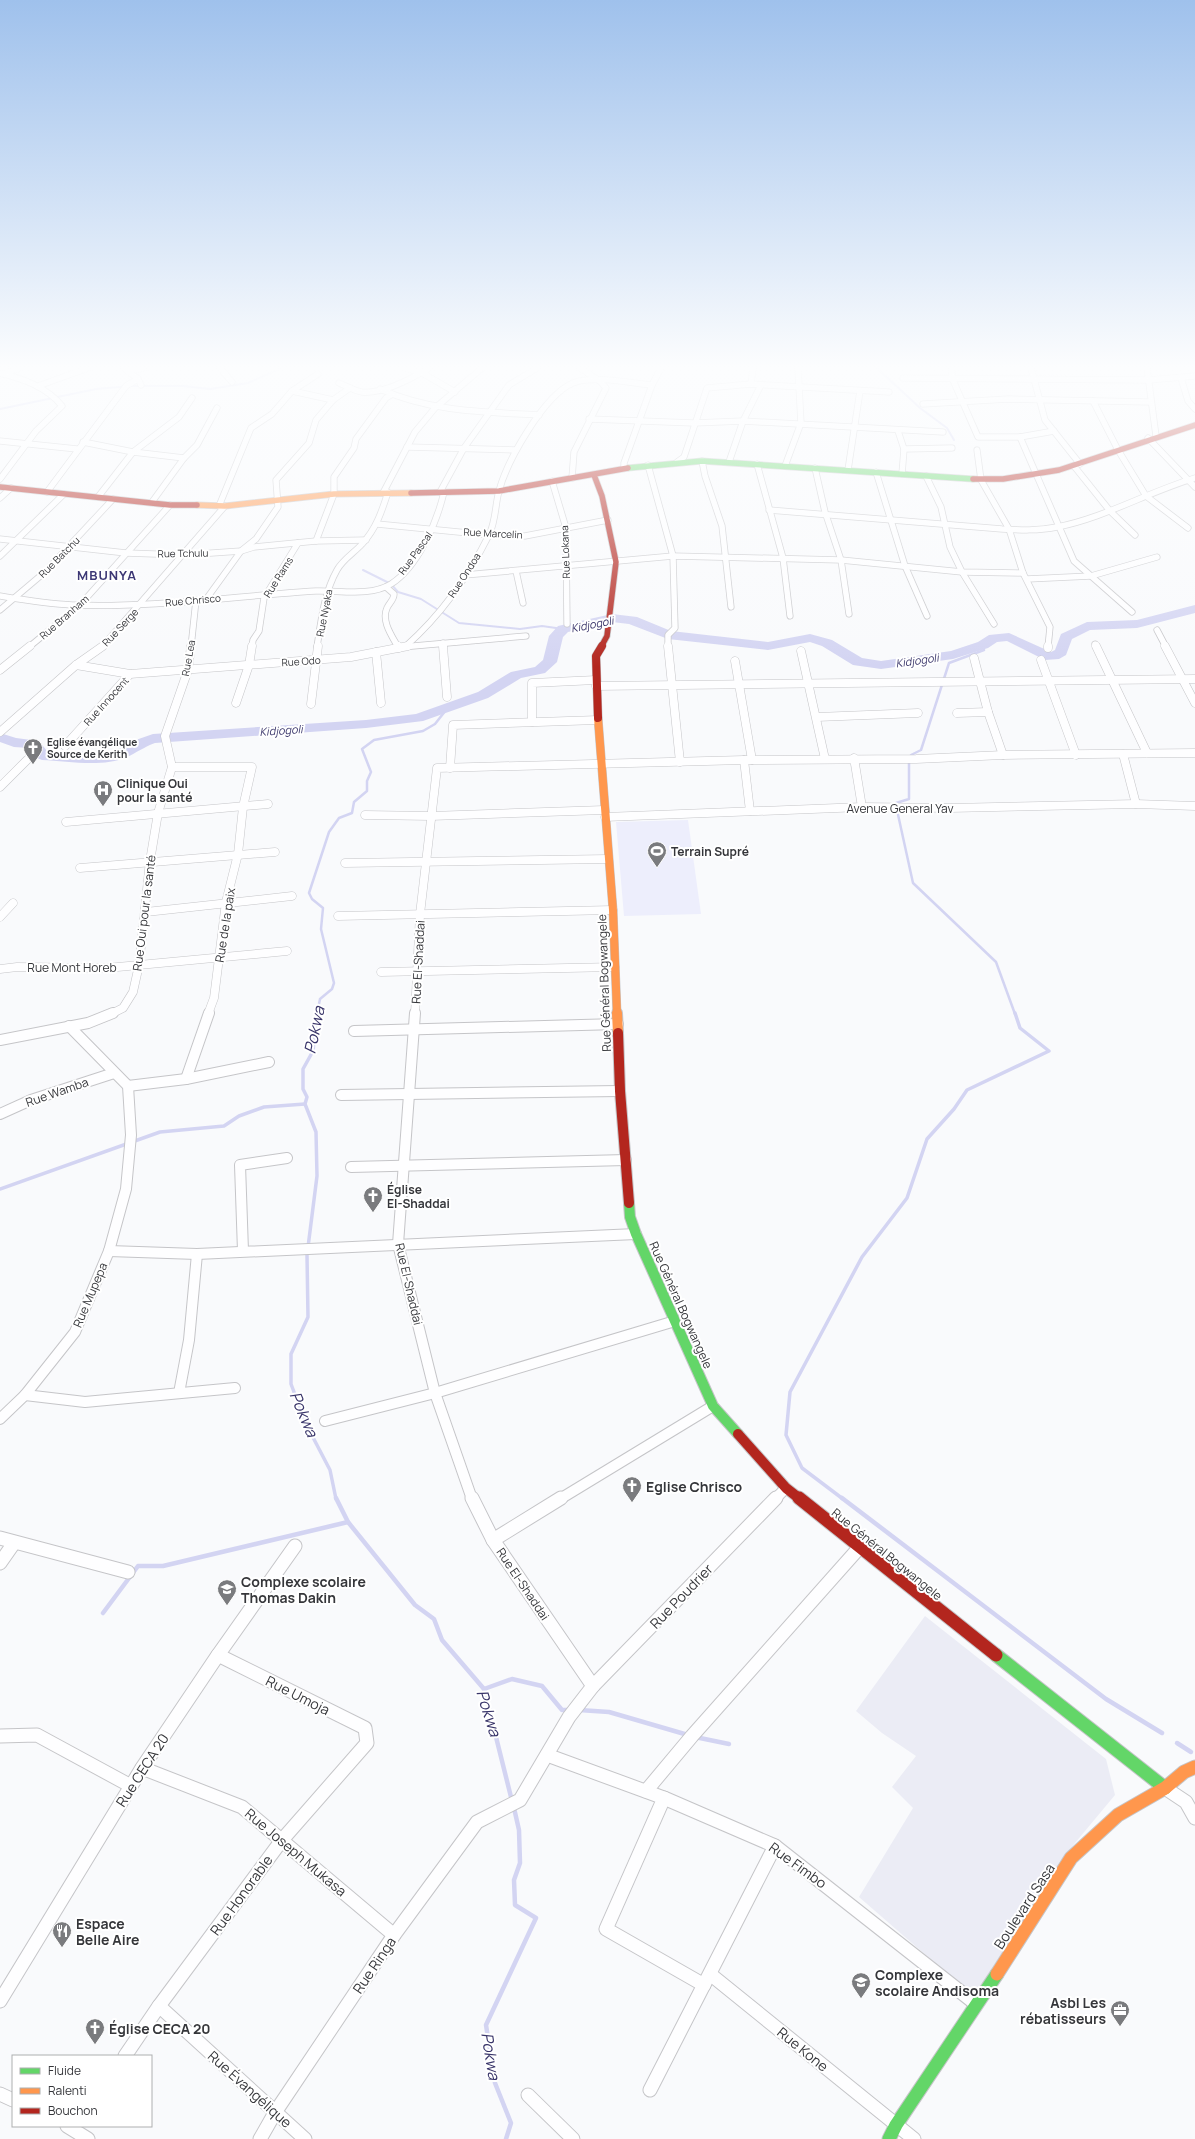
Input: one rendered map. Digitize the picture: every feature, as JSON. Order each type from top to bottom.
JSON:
[{"type":"street","points":[[0,479],[8,468]]},
{"type":"street","points":[[47,492],[64,468]]},
{"type":"street","points":[[98,497],[121,468]]},
{"type":"street","points":[[152,502],[177,468]]},
{"type":"street","name":"Rue Serge","points":[[0,732],[76,666],[98,651],[141,604],[222,506],[236,468]]},
{"type":"street","points":[[207,598],[241,551],[256,539],[278,507],[276,480],[287,468]]},
{"type":"street","points":[[316,541],[334,494],[334,477],[340,468]]},
{"type":"street","name":"Rue Nyaka","points":[[311,704],[316,660],[328,590],[337,570],[366,540],[377,524],[390,476],[395,468]]},
{"type":"street","name":"Rue Pascal","points":[[386,586],[405,571],[433,529],[442,508],[442,492],[454,468]]},
{"type":"street","name":"Rue Ondoa","points":[[406,646],[426,630],[465,575],[489,535],[496,519],[499,491],[509,468]]},
{"type":"street","points":[[572,478],[573,468]]},
{"type":"street","points":[[0,487],[170,505],[222,506],[334,494],[499,491],[594,475],[624,468]]},
{"type":"street","points":[[649,468],[672,556],[675,628],[668,635],[670,686],[680,762]]},
{"type":"street","points":[[703,468],[722,526],[731,606]]},
{"type":"street","points":[[758,468],[783,558],[790,616]]},
{"type":"street","points":[[849,614],[841,560],[825,512],[816,468],[981,480],[1036,477],[1067,468]]},
{"type":"street","points":[[902,474],[903,468]]},
{"type":"street","points":[[980,468],[981,480],[1009,529],[1023,573],[1050,627],[1048,648]]},
{"type":"street","points":[[1032,468],[1074,562],[1132,612]]},
{"type":"street","points":[[1079,468],[1110,511],[1135,535]]},
{"type":"street","points":[[1129,468],[1146,496],[1188,528]]},
{"type":"street","points":[[1178,468],[1195,487]]},
{"type":"street","points":[[876,472],[905,566],[927,616]]},
{"type":"street","name":"Rue Général Bogwangele","points":[[594,475],[602,496],[616,562],[607,636],[596,656],[596,683],[604,814],[613,910],[620,1091],[630,1217],[636,1234],[713,1406],[786,1488],[859,1548],[1165,1788]]},
{"type":"street","points":[[926,476],[941,507],[950,547],[962,572],[994,624]]},
{"type":"street","points":[[769,510],[825,512],[890,520],[1009,529],[1058,527],[1110,511],[1195,478]]},
{"type":"street","name":"Rue Lokana","points":[[552,481],[566,528],[565,567],[568,624]]},
{"type":"street","points":[[0,498],[11,488]]},
{"type":"street","points":[[0,556],[64,494]]},
{"type":"street","name":"Rue Batchu","points":[[0,610],[16,598],[69,548],[113,499]]},
{"type":"street","name":"Rue Branham","points":[[0,670],[80,605],[170,505]]},
{"type":"street","name":"Rue Marcelin","points":[[377,524],[489,535],[525,536],[608,520]]},
{"type":"street","name":"Rue Tchulu","points":[[0,539],[69,548],[126,553],[183,555],[241,551],[254,547],[316,541],[366,540]]},
{"type":"street","name":"Rue Rams","points":[[236,703],[249,665],[253,640],[259,631],[264,598],[268,594],[298,543]]},
{"type":"street","points":[[465,575],[672,556],[841,560],[962,572],[1023,573]]},
{"type":"street","points":[[1027,579],[1091,576],[1157,557]]},
{"type":"street","points":[[516,571],[523,603]]},
{"type":"street","points":[[386,586],[394,594],[394,598],[386,605],[384,612],[387,627],[399,648]]},
{"type":"street","name":"Rue Chrisco","points":[[0,596],[80,605],[141,604],[328,590],[376,589],[386,586]]},
{"type":"street","name":"Rue Lea","points":[[172,768],[164,738],[188,670],[196,600]]},
{"type":"street","points":[[1157,630],[1195,703]]},
{"type":"street","name":"Rue Odo","points":[[76,666],[130,674],[351,657],[406,646],[526,636]]},
{"type":"street","points":[[444,643],[447,697]]},
{"type":"street","points":[[1095,644],[1114,680],[1146,753]]},
{"type":"street","points":[[801,651],[817,717],[825,759]]},
{"type":"street","points":[[376,652],[381,704]]},
{"type":"street","points":[[974,658],[988,712],[1003,755]]},
{"type":"street","points":[[1041,660],[1076,755]]},
{"type":"street","points":[[735,661],[752,760]]},
{"type":"street","name":"Rue Innocent","points":[[65,746],[130,674]]},
{"type":"street","points":[[532,722],[532,683],[596,683],[670,686],[1195,679]]},
{"type":"street","points":[[958,713],[988,712]]},
{"type":"street","points":[[817,717],[918,713]]},
{"type":"street","points":[[598,720],[453,725],[450,768],[744,760],[854,758],[916,759],[1003,755],[1195,753]]},
{"type":"street","points":[[1123,754],[1136,804]]},
{"type":"street","points":[[854,758],[862,807]]},
{"type":"street","points":[[0,786],[27,760]]},
{"type":"street","points":[[744,760],[750,811]]},
{"type":"street","name":"Rue de la paix","points":[[172,768],[252,767],[243,807],[238,854],[226,902],[214,998],[186,1080]]},
{"type":"street","name":"Rue Oui pour la santé","points":[[0,1040],[108,1016],[123,1008],[133,992],[139,965],[146,912],[150,861],[158,813],[172,768]]},
{"type":"street","name":"Rue El-Shaddai","points":[[450,768],[437,768],[425,861],[420,914],[418,971],[398,1244],[435,1393],[474,1504],[493,1540],[593,1686]]},
{"type":"street","points":[[66,822],[268,804]]},
{"type":"street","name":"Avenue General Yav","points":[[365,815],[431,816],[604,814],[862,807],[950,808],[1136,804],[1195,806]]},
{"type":"street","points":[[80,868],[150,861],[275,852]]},
{"type":"street","points":[[345,863],[608,859]]},
{"type":"street","points":[[146,912],[226,902],[292,896]]},
{"type":"street","points":[[0,917],[13,903]]},
{"type":"street","points":[[338,916],[613,910]]},
{"type":"street","name":"Rue Mont Horeb","points":[[0,969],[17,967],[107,968],[287,951]]},
{"type":"street","points":[[381,972],[615,966]]},
{"type":"street","points":[[354,1031],[414,1031],[618,1024]]},
{"type":"street","points":[[68,1026],[128,1086],[186,1080],[269,1062]]},
{"type":"street","name":"Rue Wamba","points":[[0,1114],[31,1100],[114,1073]]},
{"type":"street","name":"Rue Mupepa","points":[[0,1419],[25,1395],[75,1332],[109,1251],[126,1189],[130,1147],[128,1086]]},
{"type":"street","points":[[340,1095],[620,1091]]},
{"type":"street","points":[[243,1251],[240,1165],[287,1158]]},
{"type":"street","points":[[351,1167],[626,1160]]},
{"type":"street","points":[[109,1251],[197,1254],[636,1234]]},
{"type":"street","points":[[179,1394],[189,1340],[197,1254]]},
{"type":"street","points":[[325,1421],[435,1393],[675,1321]]},
{"type":"street","points":[[25,1395],[85,1402],[235,1388]]},
{"type":"street","points":[[493,1540],[713,1406]]},
{"type":"street","name":"Rue Poudrier","points":[[547,1755],[569,1717],[593,1686],[786,1488]]},
{"type":"street","points":[[0,1538],[14,1543],[128,1572]]},
{"type":"street","points":[[0,1563],[14,1543]]},
{"type":"street","name":"Rue CECA 20","points":[[0,2001],[142,1768],[218,1655],[295,1546]]},
{"type":"street","points":[[646,1791],[692,1736],[859,1548]]},
{"type":"street","name":"Rue Umoja","points":[[218,1655],[365,1728],[367,1743]]},
{"type":"street","points":[[0,1736],[37,1735],[132,1786]]},
{"type":"street","name":"Rue Honorable","points":[[126,2055],[282,1840],[367,1743]]},
{"type":"street","name":"Rue Fimbo","points":[[547,1755],[664,1798],[775,1846],[977,2004]]},
{"type":"street","name":"Rue Ringa","points":[[260,2139],[276,2111],[394,1935],[477,1822],[520,1800],[547,1755]]},
{"type":"street","name":"Boulevard Sasa","points":[[890,2139],[896,2124],[977,2004],[1071,1858],[1118,1815],[1165,1788],[1184,1772],[1195,1767]]},
{"type":"street","name":"Rue Joseph Mukasa","points":[[142,1768],[242,1807],[394,1935]]},
{"type":"street","points":[[1165,1788],[1186,1802],[1195,1818]]},
{"type":"street","name":"Rue Kone","points":[[664,1798],[606,1929],[707,1980],[914,2139]]},
{"type":"street","points":[[650,2090],[775,1846]]},
{"type":"street","name":"Rue Évangélique","points":[[160,2006],[305,2139]]},
{"type":"street","points":[[0,2094],[12,2100]]},
{"type":"street","points":[[528,2095],[573,2139]]},
{"type":"street","points":[[73,2127],[88,2139]]},
{"type":"shaded area","name":"Terrain Supré","points":[[688,820],[701,914],[624,916],[616,822]]},
{"type":"shaded area","points":[[925,1616],[1106,1759],[1115,1795],[1060,1861],[974,1997],[859,1897],[913,1808],[892,1787],[916,1756],[882,1733],[856,1711]]},
{"type":"waterway","points":[[363,570],[391,584],[398,592],[421,599],[459,623],[520,629],[542,626],[563,629]]},
{"type":"waterway","name":"Kidjogoli","points":[[0,737],[14,742],[34,744],[42,755],[96,758],[121,754],[135,745],[153,739],[366,724],[418,718],[483,695],[516,675],[540,670],[550,662],[556,636],[563,629],[612,618],[632,620],[668,635],[768,646],[810,638],[827,643],[858,662],[881,665],[953,655],[983,645],[994,638],[1009,637],[1045,656],[1054,656],[1061,652],[1066,637],[1087,626],[1137,624],[1195,609]]},
{"type":"waterway","points":[[911,755],[921,750],[949,663],[984,650],[983,646]]},
{"type":"waterway","name":"Pokwa","points":[[317,1014],[320,999],[332,989],[334,983],[321,929],[323,908],[312,899],[309,893],[329,832],[339,818],[352,813],[354,802],[367,791],[367,781],[371,772],[362,749],[374,740],[423,731],[435,724],[450,705]]},
{"type":"waterway","points":[[896,803],[909,799],[909,762]]},
{"type":"waterway","points":[[897,810],[913,883],[996,962],[1015,1014]]},
{"type":"waterway","name":"Pokwa","points":[[305,1104],[307,1097],[303,1089],[303,1069],[313,1051],[317,1013]]},
{"type":"waterway","points":[[843,1499],[802,1468],[786,1435],[790,1392],[862,1257],[907,1198],[927,1139],[954,1109],[967,1090],[1049,1051],[1020,1028],[1015,1013]]},
{"type":"waterway","points":[[0,1189],[160,1132],[224,1126],[239,1116],[264,1107],[305,1104]]},
{"type":"waterway","name":"Pokwa","points":[[305,1104],[316,1132],[317,1176],[307,1255],[308,1317],[291,1354],[291,1384],[306,1424],[330,1470],[336,1499]]},
{"type":"waterway","name":"Pokwa","points":[[336,1498],[348,1522]]},
{"type":"waterway","points":[[842,1498],[1106,1699],[1162,1733]]},
{"type":"waterway","points":[[103,1613],[138,1566],[163,1566],[348,1522]]},
{"type":"waterway","name":"Pokwa","points":[[348,1522],[415,1605],[434,1619],[442,1640],[484,1689]]},
{"type":"waterway","points":[[484,1689],[512,1679],[542,1686],[562,1710],[569,1710]]},
{"type":"waterway","name":"Pokwa","points":[[484,1689],[512,1801]]},
{"type":"waterway","points":[[579,1710],[609,1712],[688,1735]]},
{"type":"waterway","points":[[695,1737],[729,1744]]},
{"type":"waterway","points":[[1177,1743],[1191,1752]]},
{"type":"waterway","name":"Pokwa","points":[[506,2139],[511,2123],[495,2083],[486,2025],[536,1918],[515,1905],[514,1880],[520,1863],[519,1830],[514,1808]]},
{"type":"traffic: fast","points":[[805,468],[973,479]]},
{"type":"traffic: fast","points":[[629,1203],[630,1217],[636,1234],[713,1406],[738,1434]]},
{"type":"traffic: fast","points":[[996,1655],[1165,1788]]},
{"type":"traffic: fast","points":[[889,2139],[896,2125],[997,1974]]},
{"type":"traffic: slow","points":[[197,505],[225,506],[334,494],[411,493]]},
{"type":"traffic: slow","points":[[598,718],[613,910],[618,1033]]},
{"type":"traffic: slow","points":[[997,1974],[1071,1858],[1118,1815],[1165,1788],[1184,1772],[1195,1767]]},
{"type":"traffic: jam","points":[[411,493],[499,491],[628,468]]},
{"type":"traffic: jam","points":[[973,479],[1003,479],[1032,476],[1066,468]]},
{"type":"traffic: jam","points":[[594,475],[602,496],[616,562],[607,636],[596,656],[598,718]]},
{"type":"traffic: jam","points":[[0,487],[170,505],[197,505]]},
{"type":"traffic: jam","points":[[618,1033],[620,1091],[629,1203]]},
{"type":"traffic: jam","points":[[738,1434],[786,1488],[996,1655]]},
{"type":"place","name":"Eglise évangélique Source de Kerith","points":[[33,765]]},
{"type":"place","name":"Clinique Oui pour la santé","points":[[103,807]]},
{"type":"place","name":"Terrain Supré","points":[[657,868]]},
{"type":"place","name":"Église El-Shaddai","points":[[373,1213]]},
{"type":"place","name":"Eglise Chrisco","points":[[632,1503]]},
{"type":"place","name":"Complexe scolaire Thomas Dakin","points":[[227,1606]]},
{"type":"place","name":"Espace Belle Aire","points":[[62,1948]]},
{"type":"place","name":"Complexe scolaire Andisoma","points":[[861,1999]]},
{"type":"place","name":"Asbl Les rébatisseurs","points":[[1120,2027]]},
{"type":"place","name":"Église CECA 20","points":[[95,2045]]},
{"type":"district","name":"MBUNYA","points":[[107,575]]}]
